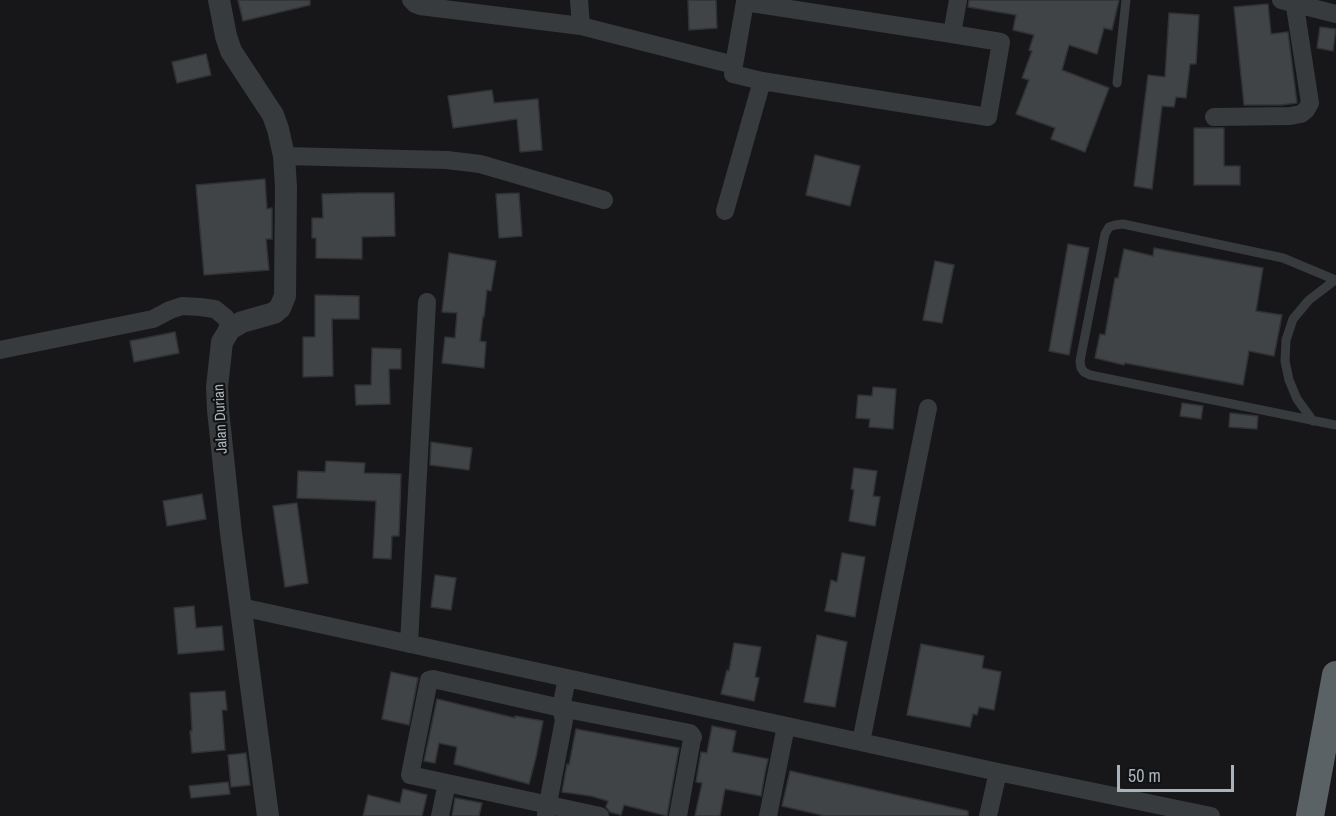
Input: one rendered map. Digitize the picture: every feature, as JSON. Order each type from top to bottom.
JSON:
[{"type":"highway","points":[[1310,816],[1336,675]]},
{"type":"street","points":[[0,350],[153,319],[182,306],[215,309],[226,318],[230,329],[242,322],[274,313],[280,308],[285,297],[287,203],[284,156],[273,115],[231,51],[219,0]]},
{"type":"street","points":[[411,0],[420,6],[581,26],[734,64]]},
{"type":"street","points":[[579,0],[581,26]]},
{"type":"street","points":[[952,34],[958,0]]},
{"type":"street","points":[[1214,117],[1290,116],[1301,114],[1306,110],[1310,103],[1290,1],[1336,14]]},
{"type":"street","points":[[745,2],[1000,42],[988,117],[762,81],[733,74],[734,64],[745,2]]},
{"type":"street","points":[[725,211],[762,81]]},
{"type":"street","points":[[284,156],[447,160],[480,164],[604,200]]},
{"type":"street","points":[[409,644],[428,302]]},
{"type":"street","name":"Jalan Durian","points":[[230,329],[222,342],[217,387],[218,410],[267,816]]},
{"type":"street","points":[[861,742],[928,408]]},
{"type":"street","points":[[241,608],[1211,816]]},
{"type":"street","points":[[541,810],[564,720],[561,708],[567,678]]},
{"type":"street","points":[[600,816],[541,810],[447,783],[411,776],[429,680],[692,735],[678,816]]},
{"type":"street","points":[[768,816],[786,726]]},
{"type":"street","points":[[988,816],[998,772]]},
{"type":"street","points":[[440,816],[447,783]]},
{"type":"lane","points":[[1117,83],[1126,0]]},
{"type":"lane","points":[[1336,280],[1283,258],[1123,224],[1115,225],[1109,227],[1105,234],[1080,361],[1081,368],[1090,375],[1336,426]]},
{"type":"lane","points":[[1313,421],[1298,399],[1289,380],[1285,361],[1286,340],[1293,319],[1309,300],[1336,280]]},
{"type":"building","points":[[238,0],[310,0],[310,5],[243,21]]},
{"type":"building","points":[[688,0],[716,0],[717,28],[689,30]]},
{"type":"building","points":[[969,0],[1119,0],[1112,30],[1104,28],[1097,54],[1069,45],[1062,70],[1109,88],[1085,152],[1051,139],[1055,128],[1016,114],[1029,80],[1022,78],[1032,51],[1029,50],[1034,35],[1013,30],[1016,15],[968,7]]},
{"type":"building","points":[[1268,4],[1271,34],[1288,32],[1297,103],[1244,105],[1234,7]]},
{"type":"building","points":[[1169,13],[1199,15],[1196,64],[1190,64],[1186,98],[1176,97],[1174,107],[1162,106],[1152,189],[1134,186],[1148,75],[1165,77]]},
{"type":"building","points":[[1320,27],[1336,29],[1333,51],[1317,48]]},
{"type":"building","points":[[206,54],[211,75],[177,83],[172,62]]},
{"type":"building","points":[[492,90],[494,103],[538,99],[542,150],[520,152],[517,119],[453,128],[448,96]]},
{"type":"building","points":[[1194,128],[1224,128],[1224,166],[1240,166],[1240,185],[1194,185]]},
{"type":"building","points":[[815,155],[860,166],[850,206],[806,195]]},
{"type":"building","points":[[265,179],[267,209],[272,208],[272,239],[266,239],[269,270],[204,275],[196,185]]},
{"type":"building","points":[[394,193],[395,236],[362,237],[362,259],[316,258],[316,238],[312,238],[312,218],[323,218],[322,194]]},
{"type":"building","points":[[519,193],[522,236],[499,238],[496,194]]},
{"type":"building","points":[[1068,244],[1089,248],[1069,355],[1049,351]]},
{"type":"building","points":[[1154,248],[1263,268],[1256,311],[1282,315],[1274,356],[1249,351],[1243,385],[1095,358],[1100,334],[1105,335],[1115,278],[1118,278],[1124,249],[1153,256]]},
{"type":"building","points":[[449,253],[496,261],[491,291],[487,290],[480,341],[486,342],[484,368],[442,363],[445,337],[455,338],[457,313],[442,312]]},
{"type":"building","points":[[935,261],[954,265],[942,323],[923,320]]},
{"type":"building","points":[[315,295],[359,296],[359,319],[332,319],[333,376],[303,377],[303,337],[315,337]]},
{"type":"building","points":[[175,332],[179,353],[134,362],[130,341]]},
{"type":"building","points":[[372,348],[401,349],[401,369],[389,369],[390,404],[356,405],[355,385],[371,385]]},
{"type":"building","points":[[873,387],[896,389],[893,429],[869,427],[870,419],[856,418],[858,395],[872,396]]},
{"type":"building","points":[[1182,403],[1203,406],[1201,419],[1180,416]]},
{"type":"building","points":[[1230,413],[1258,416],[1257,429],[1229,427]]},
{"type":"building","points":[[431,442],[472,448],[469,470],[430,465]]},
{"type":"building","points":[[326,461],[365,463],[364,473],[401,474],[399,536],[392,536],[391,559],[373,558],[376,501],[297,498],[298,471],[325,472]]},
{"type":"building","points":[[854,468],[877,471],[873,496],[880,497],[875,526],[849,521],[854,490],[851,489]]},
{"type":"building","points":[[202,494],[206,519],[167,526],[163,501]]},
{"type":"building","points":[[297,503],[308,583],[285,587],[273,506]]},
{"type":"building","points":[[842,553],[865,557],[855,617],[825,611],[831,580],[837,582]]},
{"type":"building","points":[[435,575],[456,578],[451,610],[431,607]]},
{"type":"building","points":[[194,606],[196,628],[222,626],[224,650],[178,654],[174,608]]},
{"type":"building","points":[[817,635],[847,642],[835,707],[804,702]]},
{"type":"building","points":[[734,643],[761,647],[755,677],[759,678],[754,701],[721,694],[727,670],[729,671]]},
{"type":"building","points":[[921,644],[984,656],[982,668],[1001,672],[994,710],[979,707],[977,715],[973,714],[970,727],[907,715]]},
{"type":"building","points":[[391,672],[418,678],[409,725],[382,719]]},
{"type":"building","points":[[225,691],[227,710],[222,710],[225,750],[192,753],[190,693]]},
{"type":"building","points":[[437,699],[515,718],[515,716],[543,721],[529,784],[454,764],[457,747],[439,743],[435,763],[424,761]]},
{"type":"building","points":[[712,726],[736,731],[732,752],[768,759],[761,796],[725,789],[720,816],[695,816],[702,783],[696,782],[701,752],[707,753]]},
{"type":"building","points":[[576,729],[679,748],[667,816],[624,805],[621,815],[610,812],[606,807],[608,801],[562,792]]},
{"type":"building","points":[[246,753],[250,785],[231,787],[228,755]]},
{"type":"building","points":[[790,771],[968,811],[968,816],[825,816],[782,806]]},
{"type":"building","points":[[228,782],[230,794],[191,798],[189,786]]},
{"type":"building","points":[[403,789],[427,795],[422,816],[363,816],[368,795],[400,803]]},
{"type":"building","points":[[455,798],[482,803],[479,816],[452,816]]}]
